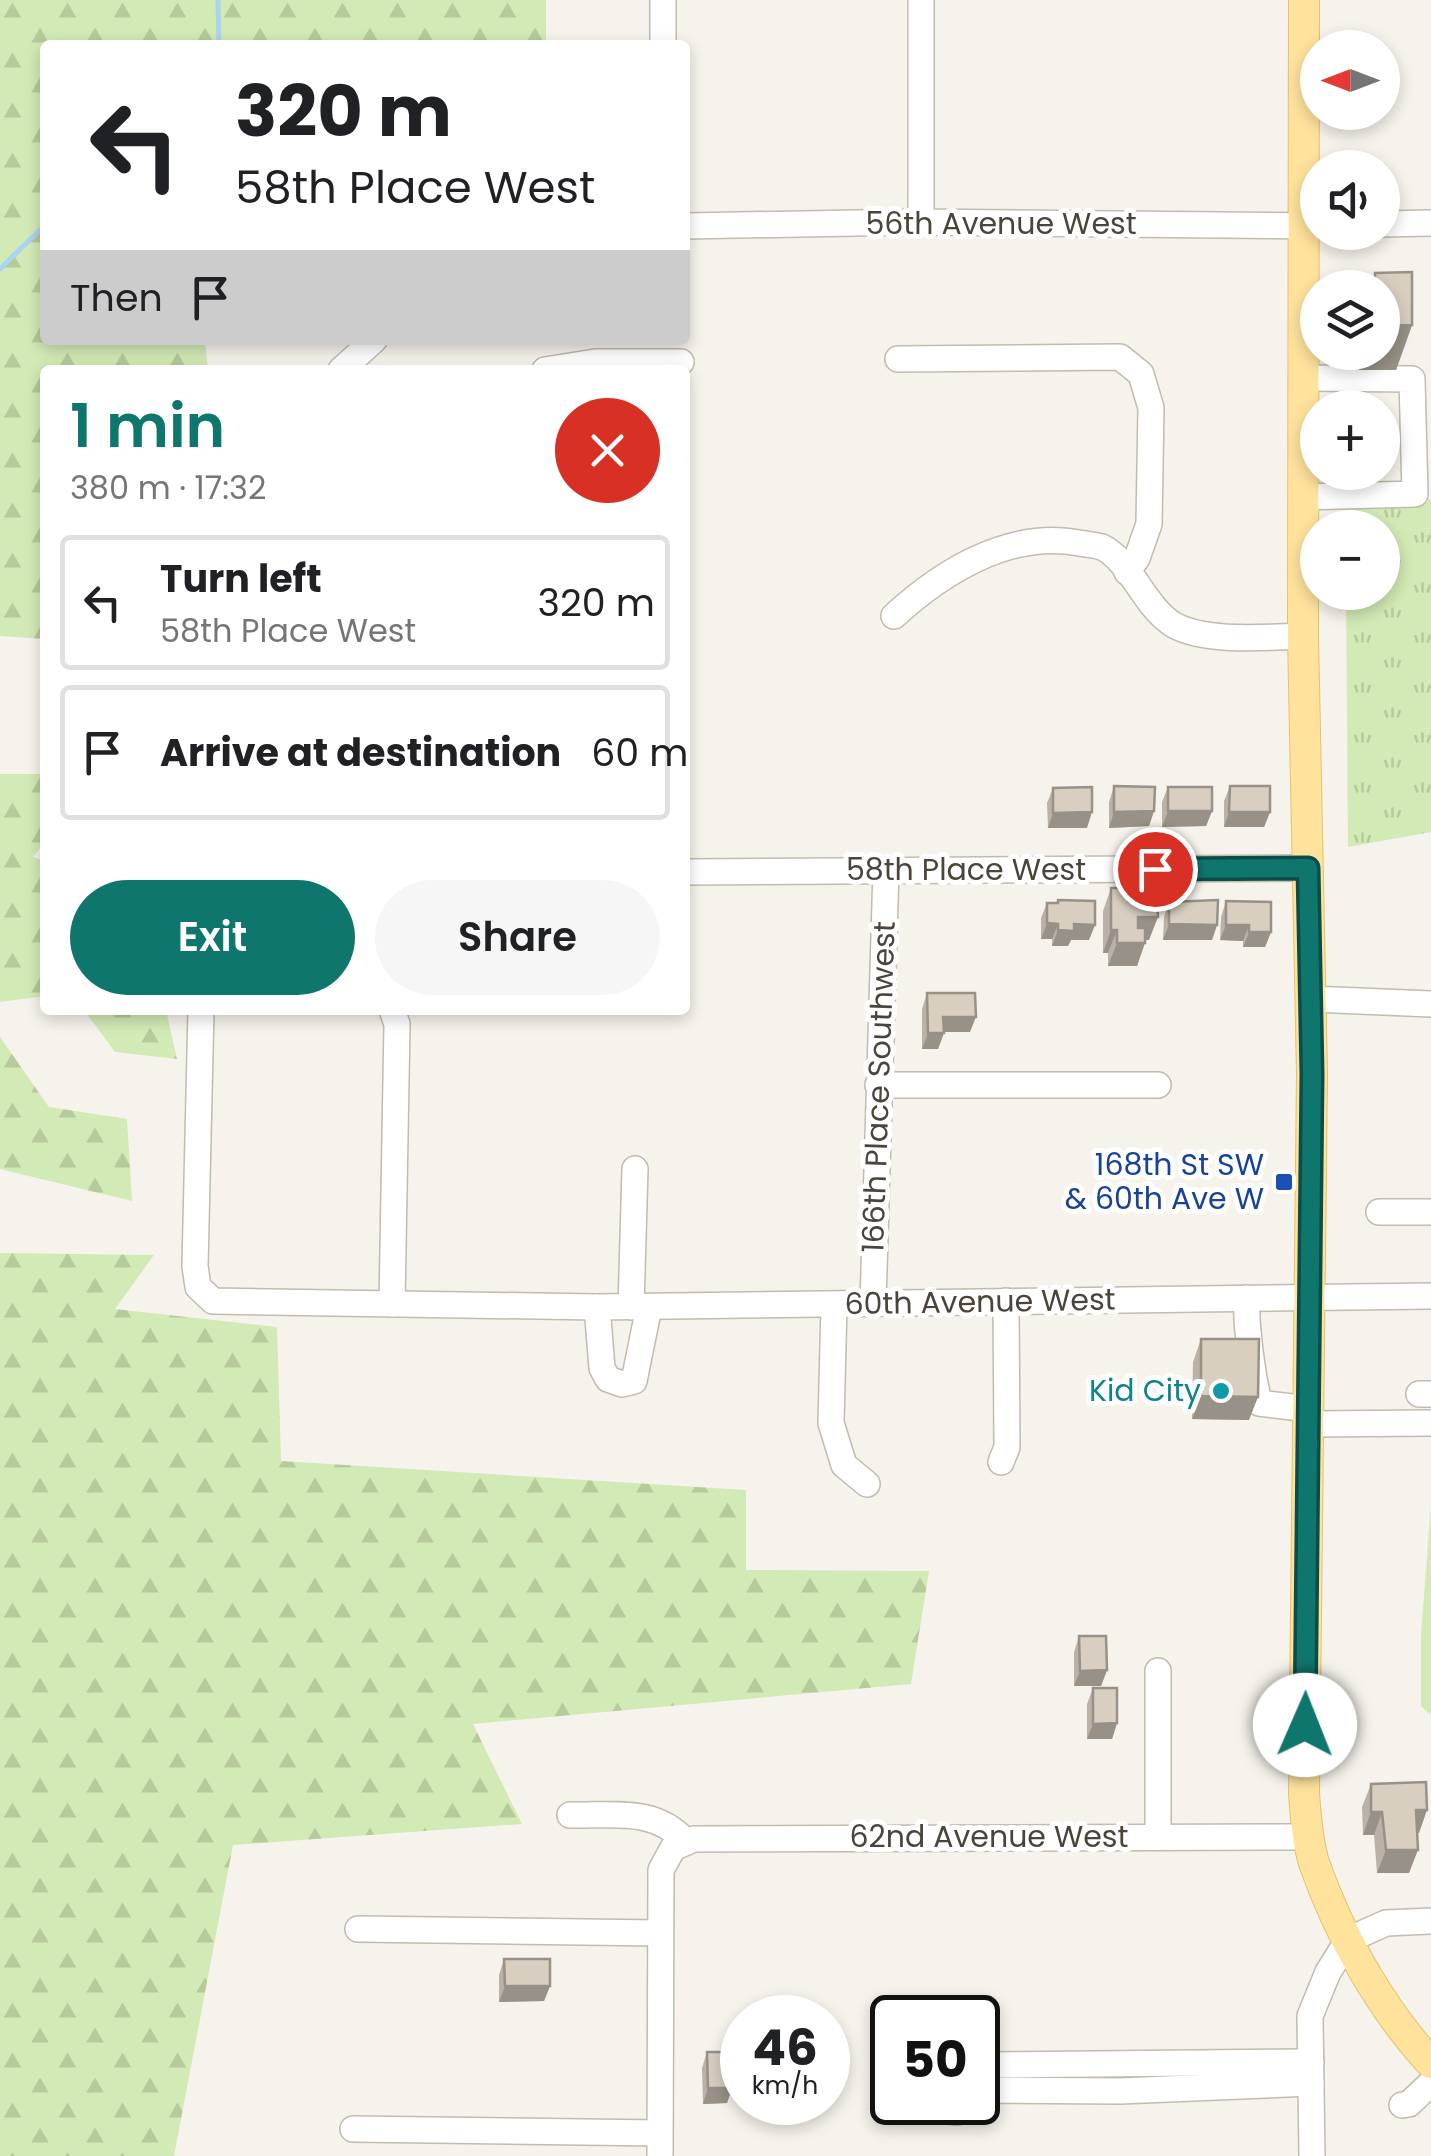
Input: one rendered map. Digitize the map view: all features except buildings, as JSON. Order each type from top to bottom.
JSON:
[{"type":"main road","points":[[1304,0],[1308,150]]},
{"type":"main road","points":[[1309,250],[1302,378],[1303,636],[1312,998],[1304,1794],[1314,1863],[1348,1940],[1394,2018],[1431,2063]]},
{"type":"street","points":[[663,0],[663,40]]},
{"type":"street","points":[[920,0],[921,222]]},
{"type":"street","name":"56th Avenue West","points":[[690,226],[921,222],[1300,226]]},
{"type":"street","points":[[1400,223],[1431,222]]},
{"type":"street","points":[[346,365],[368,345]]},
{"type":"street","points":[[566,365],[681,357]]},
{"type":"street","points":[[898,359],[1120,357],[1141,374],[1151,408],[1149,524],[1138,558],[1127,572]]},
{"type":"street","points":[[1302,378],[1412,379],[1415,494],[1302,497]]},
{"type":"street","points":[[894,616],[966,563],[1029,541],[1058,539],[1103,548],[1155,610],[1177,627],[1235,637],[1303,636]]},
{"type":"street","name":"58th Place West","points":[[690,872],[1308,868]]},
{"type":"street","name":"166th Place Southwest","points":[[873,1303],[886,870]]},
{"type":"street","points":[[1312,998],[1431,1004]]},
{"type":"street","name":"60th Avenue West","points":[[201,1015],[195,1266],[198,1288],[213,1301],[640,1307],[1431,1296]]},
{"type":"street","points":[[392,1304],[397,1024],[394,1015]]},
{"type":"street","points":[[878,1084],[1158,1085]]},
{"type":"street","points":[[598,1307],[602,1368],[608,1380],[634,1382],[641,1335],[635,1169]]},
{"type":"street","points":[[1379,1212],[1431,1212]]},
{"type":"street","points":[[1246,1298],[1247,1340],[1258,1403],[1308,1416],[1431,1422]]},
{"type":"street","points":[[1001,1462],[1007,1448],[1006,1301]]},
{"type":"street","points":[[834,1304],[832,1423],[844,1465],[866,1484]]},
{"type":"street","points":[[1158,1672],[1158,1836]]},
{"type":"street","points":[[353,2129],[659,2144],[661,1870],[680,1845],[673,1828],[657,1818],[570,1815]]},
{"type":"street","name":"62nd Avenue West","points":[[680,1845],[694,1839],[1308,1836]]},
{"type":"street","points":[[1312,2156],[1310,2016],[1328,1972],[1348,1940],[1386,1923],[1431,1921]]},
{"type":"street","points":[[358,1929],[659,1933]]},
{"type":"street","points":[[1000,2066],[1311,2073]]},
{"type":"street","points":[[1000,2090],[1120,2091],[1311,2073]]},
{"type":"street","points":[[1402,2105],[1409,2104],[1431,2083]]},
{"type":"green space","points":[[0,0],[546,0],[546,40],[40,40],[40,345],[206,345],[208,365],[40,365],[40,639],[0,636]]},
{"type":"green space","points":[[1431,499],[1431,832],[1348,847],[1346,610],[1400,610],[1400,510],[1345,510],[1345,500]]},
{"type":"green space","points":[[0,774],[40,774],[40,848],[33,857],[40,859],[40,997],[0,1002]]},
{"type":"green space","points":[[88,1015],[167,1015],[177,1059],[115,1052]]},
{"type":"green space","points":[[0,1037],[49,1107],[127,1119],[132,1201],[0,1169]]},
{"type":"green space","points":[[0,1253],[154,1255],[115,1309],[277,1327],[281,1461],[746,1490],[746,1570],[929,1571],[911,1684],[473,1724],[522,1824],[233,1845],[174,2156],[0,2156]]},
{"type":"green space","points":[[1431,1505],[1431,1715],[1421,1706],[1421,1635]]},
{"type":"waterway","points":[[218,0],[219,40]]},
{"type":"waterway","points":[[0,269],[40,230]]},
{"type":"place","name":"168th St SW & 60th Ave W","points":[[1284,1182]]},
{"type":"place","name":"Kid City","points":[[1221,1391]]},
{"type":"route","points":[[1155,869],[1308,868],[1312,1074],[1305,1725]]}]
